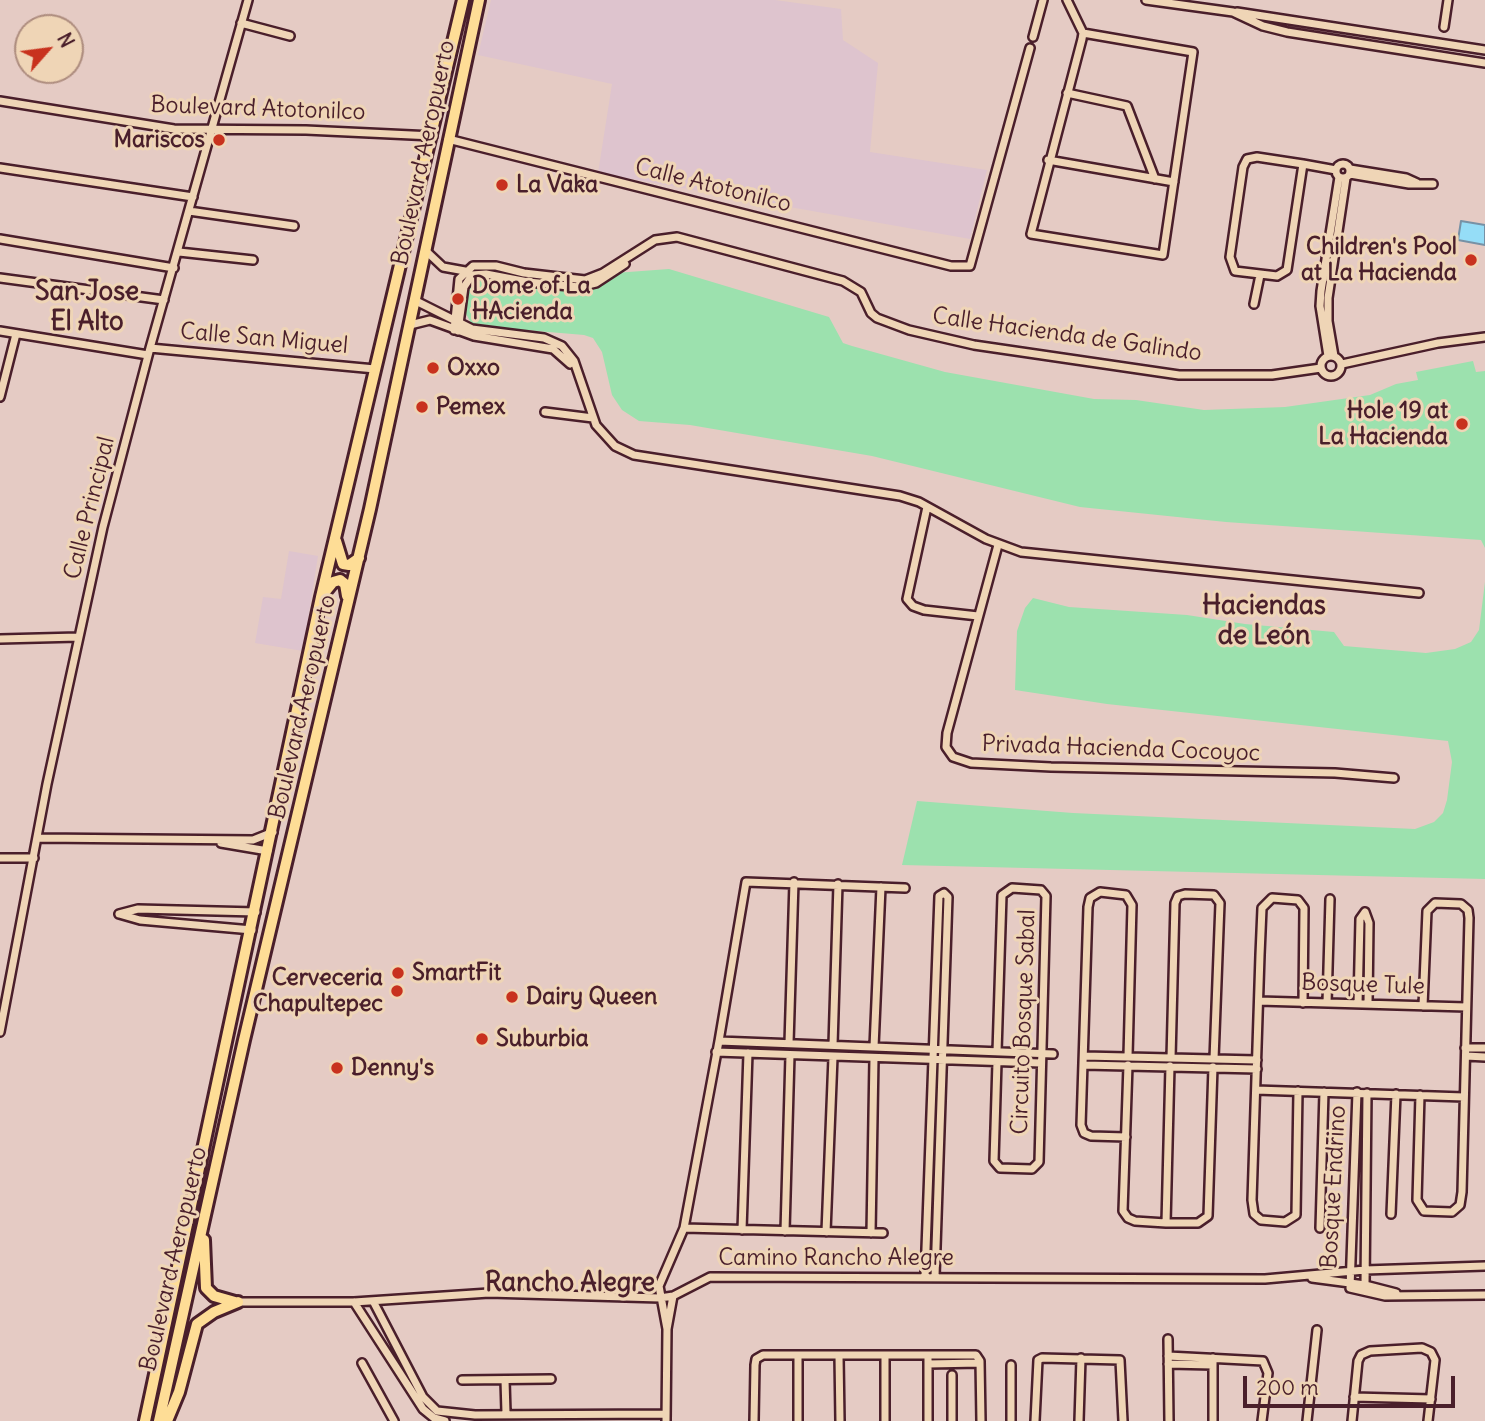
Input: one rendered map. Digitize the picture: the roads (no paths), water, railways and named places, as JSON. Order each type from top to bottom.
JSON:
[{"type":"highway","name":"Boulevard Aeropuerto","points":[[145,1421],[256,912],[321,597],[433,136],[463,0]]},
{"type":"highway","name":"Boulevard Aeropuerto","points":[[159,1421],[359,558],[479,0]]},
{"type":"highway","points":[[336,535],[343,564],[352,564],[359,558]]},
{"type":"highway","points":[[321,597],[333,582],[343,582],[346,589],[346,613]]},
{"type":"highway","points":[[202,1229],[206,1288],[219,1299],[238,1302]]},
{"type":"highway","points":[[167,1421],[183,1380],[197,1324],[214,1312],[238,1302]]},
{"type":"street","name":"Calle Principal","points":[[0,1032],[78,637],[149,351],[248,0]]},
{"type":"street","points":[[1033,37],[1043,0]]},
{"type":"street","points":[[1067,0],[1083,33],[1031,234],[1163,256],[1193,52],[1083,33]]},
{"type":"street","points":[[1146,0],[1485,50]]},
{"type":"street","points":[[1444,27],[1448,0]]},
{"type":"street","points":[[1233,12],[1273,29],[1485,63]]},
{"type":"street","points":[[241,23],[290,36]]},
{"type":"street","points":[[1439,56],[1440,44]]},
{"type":"street","name":"Calle Atotonilco","points":[[448,139],[951,266],[970,267],[1030,48]]},
{"type":"street","points":[[1067,93],[1127,106],[1155,179]]},
{"type":"street","name":"Boulevard Atotonilco","points":[[0,101],[162,127],[211,131],[306,130],[433,136]]},
{"type":"street","points":[[1303,164],[1287,270],[1277,276],[1238,273],[1230,261],[1245,162],[1257,157],[1303,164],[1344,174],[1406,178],[1417,183],[1433,184]]},
{"type":"street","points":[[1048,160],[1174,182]]},
{"type":"street","points":[[0,168],[193,197]]},
{"type":"street","points":[[1344,174],[1327,308],[1331,356],[1342,364],[1438,343],[1485,337]]},
{"type":"street","points":[[189,211],[295,226]]},
{"type":"street","points":[[0,240],[174,268]]},
{"type":"street","name":"Calle Hacienda de Galindo","points":[[467,274],[483,264],[523,277],[587,286],[628,259],[665,241],[706,245],[843,281],[861,292],[871,313],[877,318],[909,330],[974,345],[1179,375],[1272,375],[1321,369]]},
{"type":"street","points":[[425,249],[443,267],[467,274],[456,291],[456,330]]},
{"type":"street","points":[[179,252],[253,260]]},
{"type":"street","points":[[1254,304],[1260,275]]},
{"type":"street","points":[[0,278],[164,300]]},
{"type":"street","points":[[415,301],[472,328],[563,354],[574,370],[592,421],[615,446],[634,454],[900,496],[998,544],[1021,552],[1419,593]]},
{"type":"street","points":[[410,325],[430,320],[456,330],[513,338]]},
{"type":"street","name":"Calle San Miguel","points":[[0,331],[149,351],[375,369]]},
{"type":"street","points":[[0,397],[16,334]]},
{"type":"street","points":[[1331,356],[1321,362],[1321,369],[1327,376],[1339,373],[1342,364]]},
{"type":"street","points":[[545,412],[592,421]]},
{"type":"street","points":[[927,507],[907,599],[913,606],[924,610],[978,616]]},
{"type":"street","name":"Privada Hacienda Cocoyoc","points":[[998,544],[947,733],[946,747],[958,760],[1051,767],[1335,773],[1394,778]]},
{"type":"street","points":[[0,639],[78,637]]},
{"type":"street","points":[[39,838],[257,840],[273,832]]},
{"type":"street","points":[[207,840],[269,851]]},
{"type":"street","points":[[0,858],[34,858]]},
{"type":"street","points":[[667,1329],[660,1298],[662,1275],[684,1228],[719,1041],[744,885],[750,880],[905,888]]},
{"type":"street","points":[[789,1043],[794,882]]},
{"type":"street","points":[[833,1045],[838,884]]},
{"type":"street","points":[[874,1047],[880,887]]},
{"type":"street","name":"Circuito Bosque Sabal","points":[[996,1062],[994,1161],[1000,1168],[1031,1169],[1039,1162],[1046,897],[1041,890],[1012,888],[1002,895],[997,1052]]},
{"type":"street","points":[[1126,1137],[1091,1136],[1082,1129],[1090,898],[1100,892],[1126,895],[1132,905],[1125,1215],[1135,1221],[1166,1223],[1198,1223],[1208,1216],[1220,902],[1214,895],[1185,894],[1178,896],[1175,903],[1166,1223]]},
{"type":"street","points":[[925,1276],[939,896],[944,893],[948,897],[935,1276]]},
{"type":"street","points":[[1298,1091],[1297,1209],[1293,1218],[1284,1222],[1261,1220],[1252,1209],[1262,908],[1267,900],[1277,897],[1298,900],[1304,908],[1303,1003]]},
{"type":"street","points":[[1327,1003],[1329,899]]},
{"type":"street","points":[[1420,1095],[1417,1200],[1421,1209],[1431,1213],[1452,1212],[1461,1202],[1468,910],[1461,904],[1440,902],[1428,907],[1423,1006]]},
{"type":"street","points":[[252,930],[139,920],[119,914],[138,909],[256,912]]},
{"type":"street","points":[[1358,1004],[1360,919],[1365,912],[1369,923],[1368,1004]]},
{"type":"street","name":"Bosque Tule","points":[[1259,1001],[1466,1007]]},
{"type":"street","points":[[719,1041],[1053,1054]]},
{"type":"street","points":[[1465,1052],[1485,1048]]},
{"type":"street","points":[[716,1052],[1041,1063]]},
{"type":"street","points":[[1465,1052],[1485,1057]]},
{"type":"street","points":[[742,1230],[748,1053]]},
{"type":"street","points":[[785,1231],[790,1055]]},
{"type":"street","points":[[1084,1056],[1170,1062],[1257,1060]]},
{"type":"street","points":[[826,1232],[833,1057]]},
{"type":"street","points":[[871,1233],[874,1058]]},
{"type":"street","points":[[1084,1065],[1128,1061]]},
{"type":"street","points":[[1214,1063],[1257,1069]]},
{"type":"street","points":[[1256,1090],[1464,1097]]},
{"type":"street","points":[[1320,1228],[1324,1091]]},
{"type":"street","name":"Bosque Endrino","points":[[1349,1284],[1357,1092]]},
{"type":"street","name":"Bosque Endrino","points":[[1365,1284],[1367,1093]]},
{"type":"street","points":[[1391,1213],[1396,1094]]},
{"type":"street","points":[[684,1228],[883,1233]]},
{"type":"street","points":[[1305,1277],[1348,1271],[1485,1266]]},
{"type":"street","name":"Camino Rancho Alegre","points":[[238,1302],[354,1302],[489,1293],[660,1298],[673,1296],[710,1277],[1305,1277]]},
{"type":"street","points":[[1305,1277],[1365,1284],[1400,1294]]},
{"type":"street","points":[[1349,1284],[1352,1289],[1369,1294],[1485,1296]]},
{"type":"street","points":[[373,1301],[423,1396],[437,1411],[447,1414],[506,1413],[517,1417],[666,1418],[667,1329],[673,1296]]},
{"type":"street","points":[[354,1302],[423,1409],[434,1419],[445,1421]]},
{"type":"street","points":[[372,1329],[385,1323]]},
{"type":"street","points":[[1307,1421],[1317,1330]]},
{"type":"street","points":[[1168,1339],[1169,1421]]},
{"type":"street","points":[[1352,1421],[1358,1361],[1364,1353],[1422,1348],[1431,1352],[1435,1360],[1428,1421]]},
{"type":"street","points":[[754,1421],[756,1359],[763,1355],[885,1357],[980,1363]]},
{"type":"street","points":[[928,1360],[976,1355],[980,1363],[981,1421]]},
{"type":"street","points":[[797,1421],[798,1356]]},
{"type":"street","points":[[839,1356],[839,1421]]},
{"type":"street","points":[[885,1357],[885,1421]]},
{"type":"street","points":[[1079,1421],[1081,1358]]},
{"type":"street","points":[[1035,1421],[1039,1359],[1081,1358],[1121,1361],[1124,1421]]},
{"type":"street","points":[[1168,1360],[1259,1359],[1266,1364],[1268,1373],[1262,1421]]},
{"type":"street","points":[[928,1360],[928,1421]]},
{"type":"street","points":[[1213,1361],[1213,1421]]},
{"type":"street","points":[[362,1363],[394,1421]]},
{"type":"street","points":[[398,1368],[407,1363]]},
{"type":"street","points":[[1011,1366],[1011,1421]]},
{"type":"street","points":[[952,1375],[952,1421]]},
{"type":"street","points":[[462,1380],[551,1379]]},
{"type":"street","points":[[505,1380],[506,1413]]},
{"type":"street","points":[[1354,1397],[1431,1399]]},
{"type":"water","points":[[1461,221],[1485,225],[1485,245],[1458,240]]},
{"type":"place","name":"Mariscos","points":[[219,140]]},
{"type":"place","name":"La Vaka","points":[[502,185]]},
{"type":"place","name":"Children's Pool at La Hacienda","points":[[1471,260]]},
{"type":"place","name":"Dome of La HAcienda","points":[[458,299]]},
{"type":"place","name":"Oxxo","points":[[433,368]]},
{"type":"place","name":"Pemex","points":[[422,407]]},
{"type":"place","name":"Hole 19 at La Hacienda","points":[[1462,424]]},
{"type":"place","name":"SmartFit","points":[[398,973]]},
{"type":"place","name":"Cerveceria Chapultepec","points":[[397,991]]},
{"type":"place","name":"Dairy Queen","points":[[512,997]]},
{"type":"place","name":"Suburbia","points":[[482,1039]]},
{"type":"place","name":"Denny's","points":[[337,1068]]},
{"type":"district","name":"San Jose El Alto","points":[[87,308]]},
{"type":"district","name":"Haciendas de León","points":[[1264,622]]},
{"type":"district","name":"Rancho Alegre","points":[[570,1284]]}]
